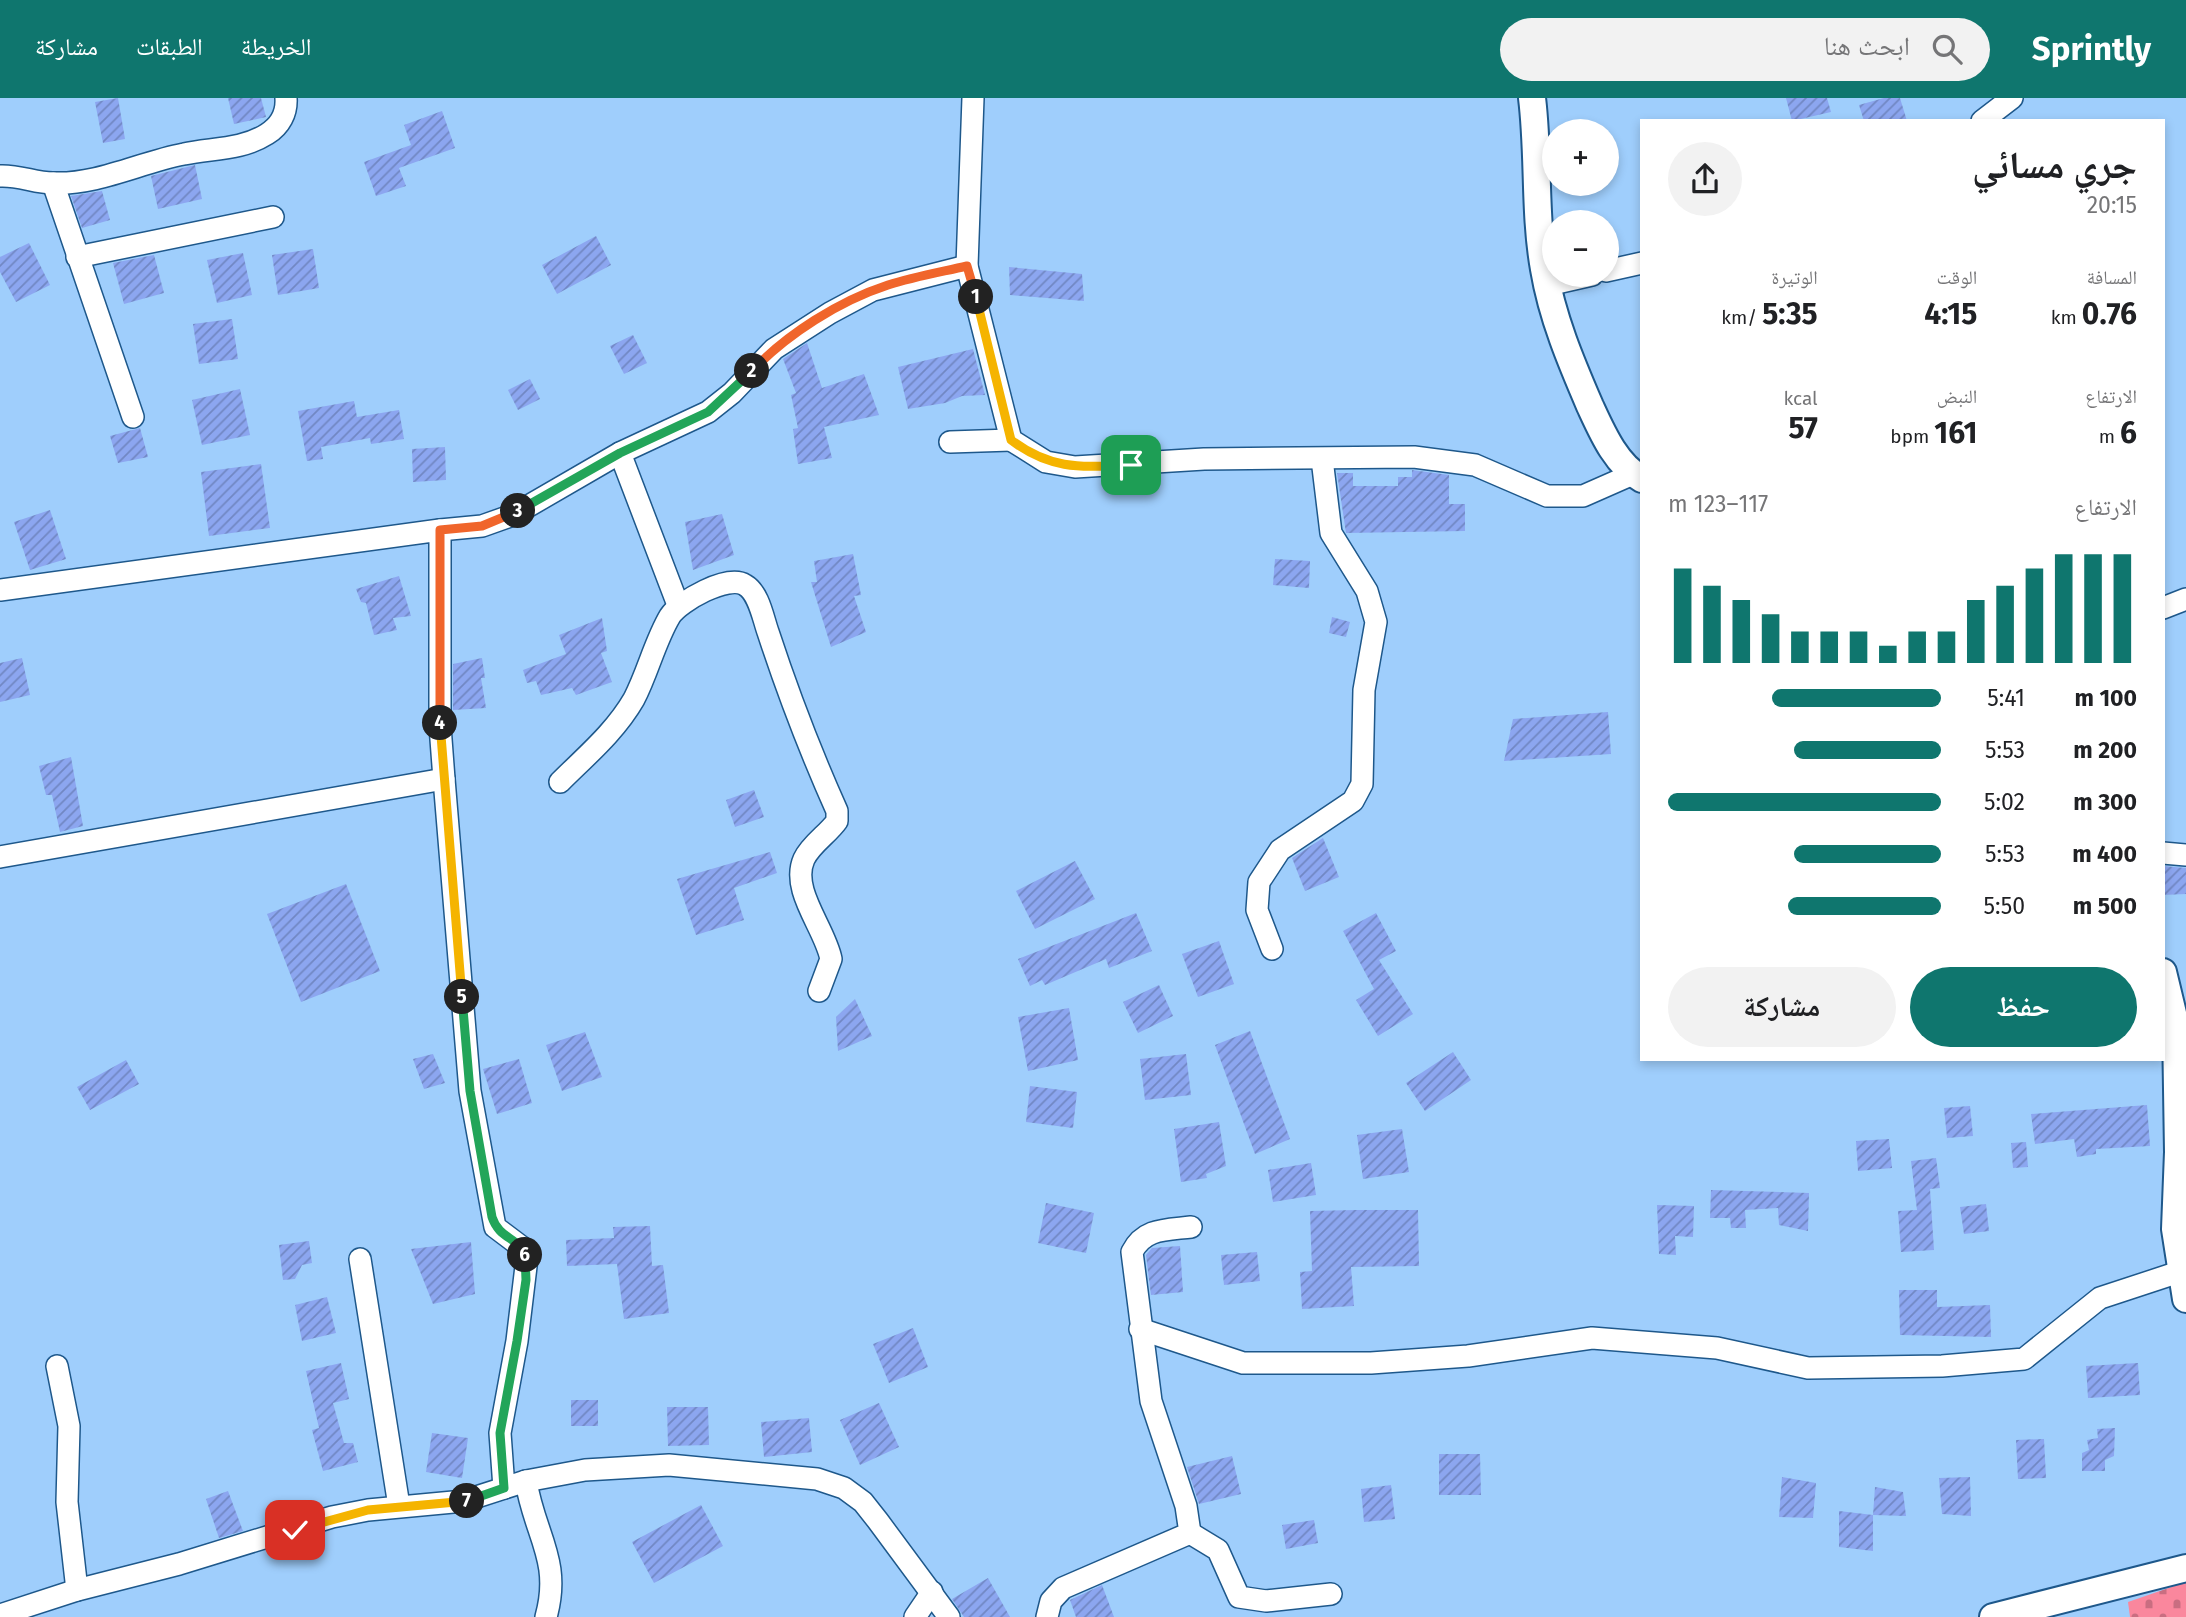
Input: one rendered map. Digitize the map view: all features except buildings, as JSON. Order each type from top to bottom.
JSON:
[{"type":"street","points":[[0,176],[15,175],[53,183],[106,176],[184,154],[237,147],[265,135],[279,124],[287,106],[286,98]]},
{"type":"street","points":[[973,98],[967,266],[1011,440]]},
{"type":"street","points":[[1532,98],[1542,240]]},
{"type":"street","points":[[1985,119],[2012,98]]},
{"type":"street","points":[[53,183],[134,417]]},
{"type":"street","points":[[77,257],[273,217]]},
{"type":"street","points":[[1619,268],[1640,263]]},
{"type":"street","points":[[0,590],[482,526],[513,515],[620,453],[708,412],[733,393],[774,349],[838,308],[890,284],[967,266]]},
{"type":"street","points":[[950,442],[1011,440],[1046,462],[1076,467],[1204,459],[1414,457],[1475,465],[1546,496],[1583,496],[1637,477],[1605,440],[1572,365],[1549,287]]},
{"type":"street","points":[[620,453],[678,605]]},
{"type":"street","points":[[1272,949],[1257,910],[1259,882],[1280,850],[1353,801],[1362,784],[1364,690],[1376,622],[1367,591],[1331,533],[1322,459]]},
{"type":"street","points":[[440,530],[440,726],[470,1091],[495,1227],[523,1248],[527,1258],[517,1341],[500,1433],[504,1488]]},
{"type":"street","points":[[560,782],[615,728],[633,699],[668,619],[678,605],[696,595],[737,582],[753,593],[799,720],[837,811],[837,821],[805,856],[801,870],[803,890],[831,959],[819,991]]},
{"type":"street","points":[[2165,607],[2186,599]]},
{"type":"street","points":[[0,857],[444,779]]},
{"type":"street","points":[[2165,853],[2186,855]]},
{"type":"street","points":[[2165,980],[2176,1026],[2178,1152],[2175,1229],[2179,1272],[2186,1300]]},
{"type":"street","points":[[1190,1533],[1186,1506],[1151,1401],[1132,1252],[1138,1240],[1149,1233],[1191,1227]]},
{"type":"street","points":[[360,1259],[399,1506]]},
{"type":"street","points":[[1140,1329],[1243,1363],[1385,1362],[1468,1356],[1592,1338],[1717,1348],[1808,1368],[1942,1366],[2024,1359],[2100,1298],[2179,1272]]},
{"type":"street","points":[[57,1366],[69,1426],[67,1502],[77,1590]]},
{"type":"street","points":[[0,1615],[77,1590],[179,1564],[332,1517],[399,1506],[464,1502],[526,1481],[585,1471],[669,1465],[817,1479],[844,1488],[863,1502],[949,1617]]},
{"type":"street","points":[[526,1481],[530,1507],[551,1564],[553,1581],[546,1617]]},
{"type":"street","points":[[1190,1533],[1218,1550],[1239,1597],[1266,1601],[1331,1594]]},
{"type":"street","points":[[1047,1617],[1051,1601],[1063,1588],[1190,1533]]},
{"type":"street","points":[[1993,1617],[2186,1568]]},
{"type":"street","points":[[915,1617],[932,1592]]},
{"type":"green space","points":[[2186,1582],[2186,1617],[2130,1617],[2128,1602]]},
{"type":"route","points":[[295,1530],[332,1517],[368,1510],[464,1502],[504,1488],[500,1433],[517,1341],[527,1258],[523,1248],[502,1235],[495,1227],[470,1091],[440,726],[440,530],[482,526],[513,515],[620,453],[708,412],[733,393],[774,349],[855,299],[890,284],[967,266],[1011,440],[1046,462],[1076,467],[1131,465]]}]
